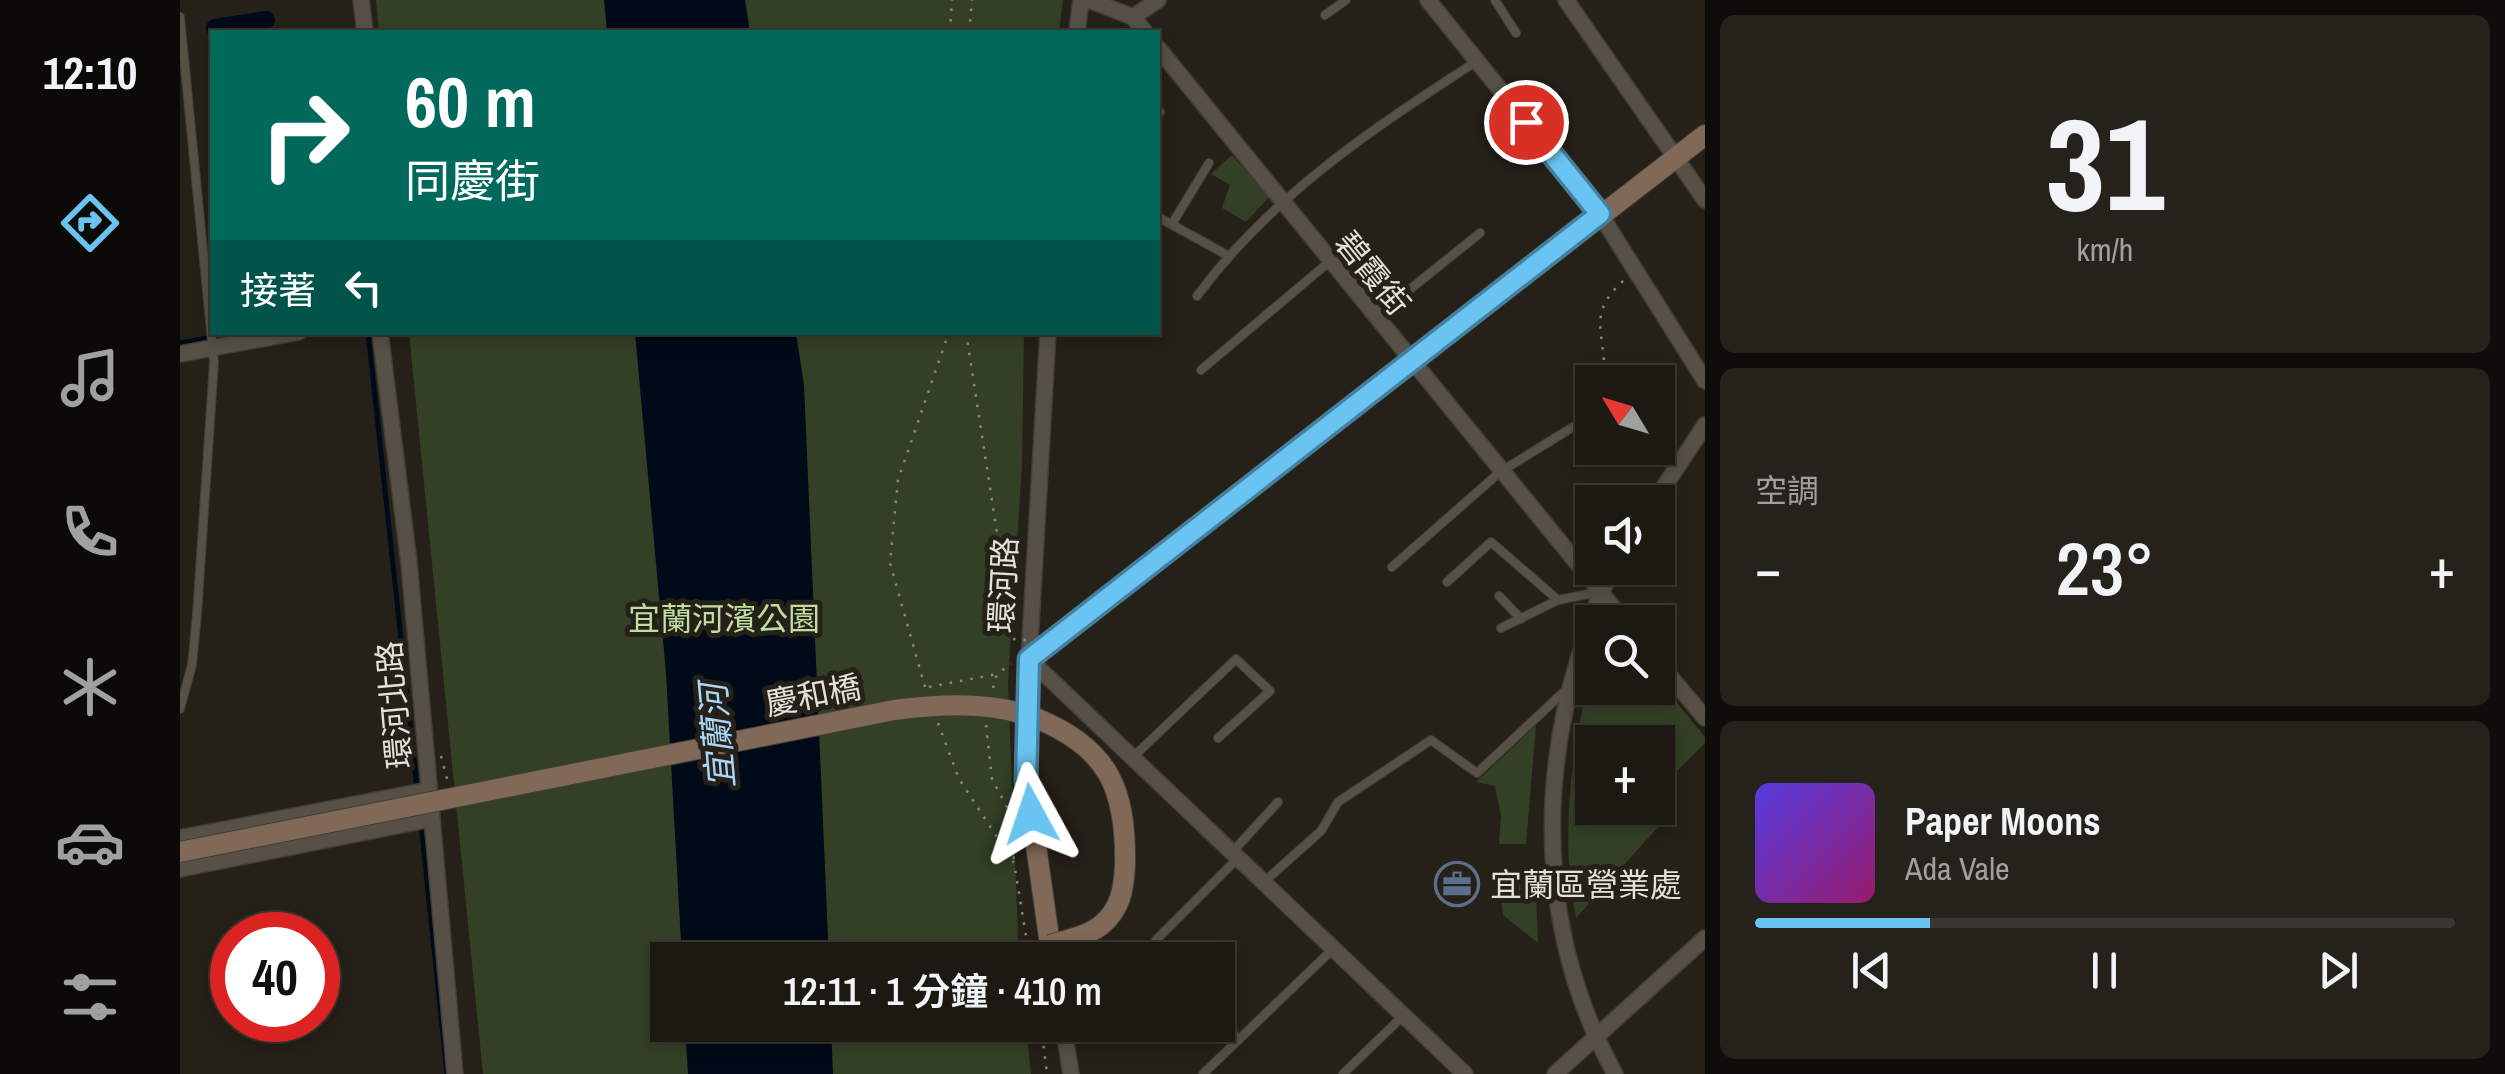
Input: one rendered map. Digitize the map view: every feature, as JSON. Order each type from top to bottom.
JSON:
[{"type":"street","points":[[361,0],[365,30]]},
{"type":"street","points":[[1078,30],[1085,0],[1133,17],[1144,30]]},
{"type":"street","points":[[1133,17],[1158,0]]},
{"type":"street","points":[[1566,0],[1705,200]]},
{"type":"street","points":[[1433,7],[1600,214],[1705,381]]},
{"type":"street","name":"碧霞街","points":[[1160,51],[1610,605]]},
{"type":"street","points":[[1462,1073],[1266,880],[1029,659],[1705,135]]},
{"type":"street","points":[[180,354],[283,335]]},
{"type":"street","name":"環河北路","points":[[380,335],[409,563],[455,1074]]},
{"type":"street","name":"環河路","points":[[1048,335],[1026,781],[1050,942]]},
{"type":"street","points":[[1665,485],[1705,425]]},
{"type":"street","points":[[1603,585],[1571,685],[1557,752],[1552,875],[1574,983],[1595,1038],[1615,1074]]},
{"type":"street","points":[[1675,682],[1705,718]]},
{"type":"street","name":"慶和橋","points":[[180,852],[894,710],[1001,709],[1039,719],[1085,746],[1105,766],[1123,805],[1124,887],[1118,905],[1090,932],[1071,942]]},
{"type":"street","points":[[180,838],[429,790]]},
{"type":"street","points":[[180,869],[431,819]]},
{"type":"street","points":[[1554,1074],[1705,938]]},
{"type":"street","points":[[1067,1042],[1072,1074]]},
{"type":"lane","points":[[1325,14],[1346,0]]},
{"type":"lane","points":[[1433,7],[1449,0]]},
{"type":"lane","points":[[1495,0],[1516,33]]},
{"type":"lane","points":[[180,17],[210,327]]},
{"type":"lane","points":[[1196,296],[1228,255],[1280,201],[1362,135],[1477,61]]},
{"type":"lane","points":[[1172,224],[1209,163]]},
{"type":"lane","points":[[1160,217],[1228,255]]},
{"type":"lane","points":[[1374,318],[1480,233]]},
{"type":"lane","points":[[1201,370],[1329,262]]},
{"type":"lane","points":[[180,709],[192,664],[197,614],[211,335]]},
{"type":"lane","points":[[1392,568],[1500,472],[1575,426]]},
{"type":"lane","points":[[1447,582],[1491,542],[1558,600]]},
{"type":"lane","points":[[1501,628],[1558,600],[1599,592]]},
{"type":"lane","points":[[1498,596],[1521,619]]},
{"type":"lane","points":[[1134,756],[1236,659],[1270,691],[1218,738]]},
{"type":"lane","points":[[1266,880],[1321,831],[1338,802],[1431,740],[1478,774],[1571,685]]},
{"type":"lane","points":[[1156,940],[1237,853],[1278,802]]},
{"type":"lane","points":[[1203,1074],[1335,947]]},
{"type":"lane","points":[[1344,1074],[1405,1014]]},
{"type":"lane","points":[[1235,1036],[1238,1040]]},
{"type":"path","points":[[950,30],[952,0]]},
{"type":"path","points":[[968,30],[972,0]]},
{"type":"path","points":[[1604,360],[1599,317],[1604,299],[1636,271]]},
{"type":"path","points":[[927,692],[890,563],[898,480],[948,335]]},
{"type":"path","points":[[966,335],[1013,639],[1013,663],[996,674],[993,689]]},
{"type":"path","points":[[1013,639],[1064,643],[1200,535]]},
{"type":"path","points":[[934,709],[959,779],[1014,864]]},
{"type":"path","points":[[985,721],[992,779],[1012,816],[1014,864],[1027,942]]},
{"type":"path","points":[[1042,1042],[1046,1074]]},
{"type":"green space","points":[[376,0],[1063,0],[1059,30],[379,30]]},
{"type":"green space","points":[[1232,155],[1269,197],[1246,222],[1222,208],[1230,185],[1211,174]]},
{"type":"green space","name":"宜蘭河濱公園","points":[[409,335],[1024,335],[1022,465],[1008,683],[1018,942],[650,942],[650,1042],[1028,1042],[1031,1074],[483,1074]]},
{"type":"green space","points":[[1675,701],[1705,737],[1705,743],[1675,773],[1675,725],[1580,725],[1584,705],[1675,705]]},
{"type":"green space","points":[[1536,725],[1526,844],[1499,844],[1501,816],[1495,786],[1476,782]]},
{"type":"green space","points":[[1575,757],[1575,825],[1660,825],[1576,918],[1569,856]]},
{"type":"green space","points":[[1528,866],[1535,871],[1538,943],[1503,915],[1498,873]]},
{"type":"water","points":[[604,0],[745,0],[750,30],[607,30]]},
{"type":"water","name":"宜蘭河","points":[[635,335],[796,335],[804,385],[828,942],[681,942],[666,673]]},
{"type":"water","points":[[686,1042],[832,1042],[833,1074],[688,1074]]},
{"type":"waterway","points":[[215,28],[266,20]]},
{"type":"waterway","points":[[180,343],[223,335]]},
{"type":"waterway","points":[[368,335],[417,788]]},
{"type":"waterway","points":[[421,823],[447,1074]]},
{"type":"place","name":"宜蘭區營業處","points":[[1457,884]]},
{"type":"route","points":[[1031,814],[1026,781],[1029,659],[1600,214],[1526,122]]}]
